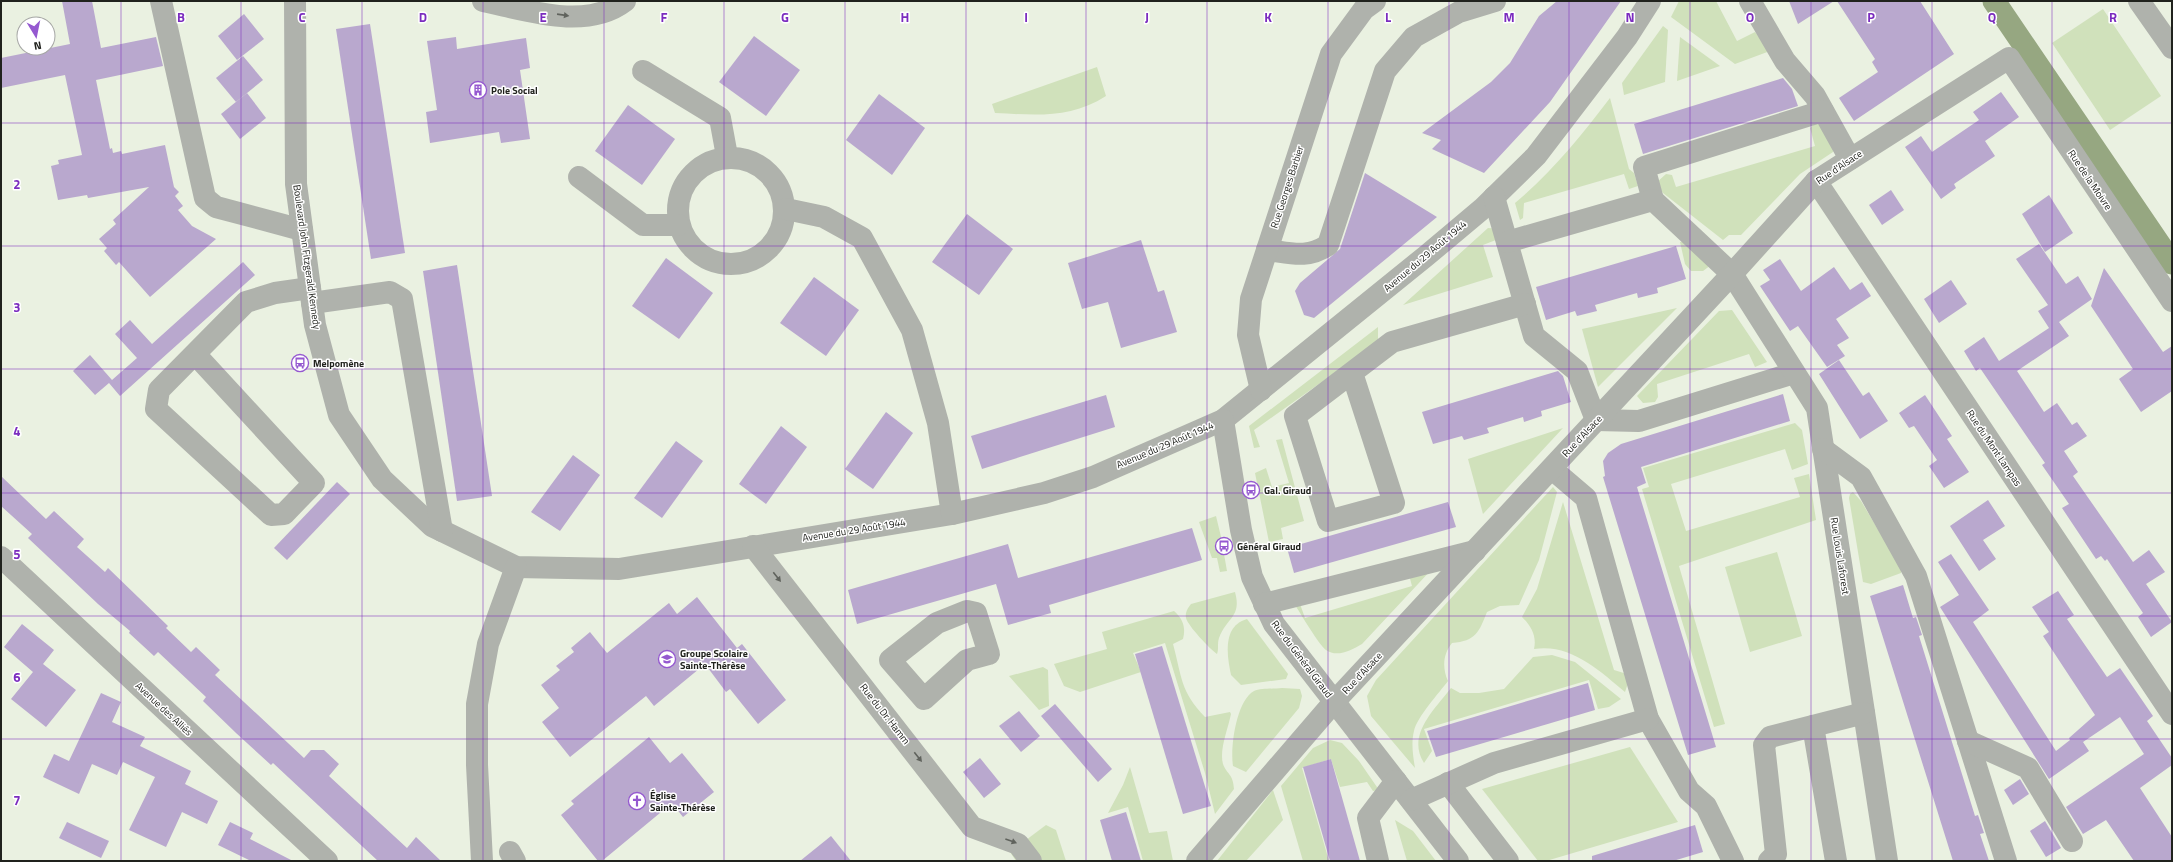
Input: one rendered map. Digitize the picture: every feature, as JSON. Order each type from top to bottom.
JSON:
[{"type":"street","points":[[160,1],[205,198],[216,207],[302,230]]},
{"type":"street","name":"Boulevard John Fitzgerald Kennedy","points":[[295,1],[296,184],[315,325],[339,415],[382,479],[432,526],[516,567]]},
{"type":"street","points":[[483,1],[536,12],[573,17],[596,13],[625,1]]},
{"type":"street","name":"Rue Georges Barbier","points":[[1261,390],[1248,335],[1251,299],[1331,54],[1364,9],[1375,1]]},
{"type":"street","points":[[1267,250],[1306,255],[1317,253],[1328,245],[1385,71],[1414,37],[1459,12],[1495,1]]},
{"type":"street","name":"Avenue du 29 Août 1944","points":[[516,567],[619,569],[952,514],[1044,493],[1093,477],[1223,420],[1426,256],[1494,197],[1536,156],[1627,37],[1650,1]]},
{"type":"street","points":[[1750,1],[1784,61],[1815,96],[1850,159]]},
{"type":"street","points":[[2139,1],[2172,48]]},
{"type":"street","name":"Rue d'Alsace","points":[[1197,861],[1334,702],[1552,469],[1816,181],[2009,58]]},
{"type":"street","name":"Rue de la Moivre","points":[[2009,58],[2172,301]]},
{"type":"street","points":[[643,71],[720,118],[727,156]]},
{"type":"street","points":[[1507,242],[1653,200],[1644,167],[1823,111]]},
{"type":"street","points":[[727,156],[756,162],[778,181],[786,209],[778,240],[755,260],[723,265],[695,252],[678,225],[679,193],[698,168],[727,156]]},
{"type":"street","points":[[579,177],[643,226],[678,225]]},
{"type":"street","name":"Rue du Mont Lampas","points":[[1816,181],[2172,714]]},
{"type":"street","points":[[1494,197],[1534,336],[1577,371],[1596,420],[1639,421],[1794,373]]},
{"type":"street","name":"Rue Louis Laforest","points":[[1653,200],[1732,274],[1817,408],[1887,861]]},
{"type":"street","points":[[786,209],[824,217],[862,238],[912,330],[938,423],[952,514]]},
{"type":"street","points":[[195,354],[314,483],[284,514],[271,515],[156,410],[159,390],[246,302],[275,293],[311,296],[390,292],[402,299],[442,531]]},
{"type":"street","points":[[1352,373],[1394,503],[1328,521],[1295,416],[1392,342],[1525,304]]},
{"type":"street","name":"Rue du Général Giraud","points":[[1223,420],[1241,530],[1252,577],[1274,624],[1458,861]]},
{"type":"street","points":[[1823,449],[1861,477],[1916,576],[2006,861]]},
{"type":"street","points":[[1552,469],[1586,498],[1648,719],[1689,791],[1706,806],[1733,861]]},
{"type":"street","name":"Rue du Dr. Hamm","points":[[753,546],[972,827],[1018,844],[1031,861]]},
{"type":"street","points":[[1264,604],[1475,551]]},
{"type":"street","name":"Avenue des Alliés","points":[[1,557],[327,861]]},
{"type":"street","points":[[482,861],[477,765],[477,704],[488,644],[516,567]]},
{"type":"street","points":[[1769,861],[1776,854],[1764,745],[1770,737],[1864,713]]},
{"type":"street","points":[[1410,800],[1494,763],[1648,719]]},
{"type":"street","points":[[1813,726],[1836,861]]},
{"type":"street","points":[[1968,741],[2028,768],[2072,841]]},
{"type":"street","points":[[1378,861],[1368,818],[1396,781]]},
{"type":"street","points":[[1448,784],[1508,861]]},
{"type":"green space","points":[[1679,1],[1716,1],[1737,41],[1755,32],[1770,51],[1735,64],[1671,17]]},
{"type":"green space","points":[[2103,9],[2161,96],[2110,130],[2052,43]]},
{"type":"green space","points":[[1663,26],[1668,30],[1665,82],[1624,95],[1622,83]]},
{"type":"green space","points":[[1680,37],[1720,66],[1677,81]]},
{"type":"green space","points":[[1097,67],[1106,96],[1093,103],[1079,109],[1052,114],[1039,115],[995,113],[992,104]]},
{"type":"green space","points":[[1610,98],[1629,169],[1634,173],[1638,186],[1629,189],[1624,174],[1524,203],[1523,218],[1520,220],[1515,203],[1542,179],[1566,153]]},
{"type":"green space","points":[[1817,122],[1835,146],[1833,152],[1800,174],[1741,235],[1729,235],[1723,240],[1663,193],[1656,183],[1666,174],[1672,175],[1676,187],[1815,146],[1810,128]]},
{"type":"green space","points":[[1488,228],[1501,229],[1501,238],[1483,245],[1493,277],[1403,305]]},
{"type":"green space","points":[[1688,241],[1715,262],[1703,271],[1691,271],[1685,264],[1680,242]]},
{"type":"green space","points":[[1677,308],[1598,387],[1582,329]]},
{"type":"green space","points":[[1732,310],[1767,362],[1755,367],[1749,354],[1657,384],[1658,397],[1655,402],[1643,403],[1637,396],[1719,311]]},
{"type":"green space","points":[[1378,327],[1378,342],[1254,430],[1260,447],[1254,448],[1249,426]]},
{"type":"green space","points":[[1795,423],[1802,430],[1808,464],[1792,470],[1785,449],[1671,484],[1686,531],[1800,497],[1794,478],[1809,474],[1816,520],[1679,566],[1725,724],[1714,727],[1642,489],[1649,487],[1643,468]]},
{"type":"green space","points":[[1563,428],[1483,514],[1468,459]]},
{"type":"green space","points":[[1282,439],[1304,521],[1281,528],[1283,539],[1269,542],[1255,473],[1266,468],[1272,487],[1289,483],[1276,440]]},
{"type":"green space","points":[[1553,487],[1557,492],[1539,560],[1519,605],[1500,606],[1487,612],[1482,625],[1472,638],[1452,643],[1449,647],[1444,661],[1448,681],[1419,719],[1414,731],[1412,745],[1415,768],[1371,716],[1367,696],[1376,680]]},
{"type":"green space","points":[[1853,492],[1861,501],[1901,568],[1901,573],[1871,584],[1863,582],[1849,498],[1850,494]]},
{"type":"green space","points":[[1563,502],[1614,670],[1627,674],[1628,683],[1625,692],[1594,667],[1572,654],[1547,648],[1534,649],[1534,636],[1528,624],[1522,617],[1537,589]]},
{"type":"green space","points":[[1216,516],[1222,541],[1219,541],[1221,554],[1224,554],[1227,571],[1220,572],[1217,558],[1212,558],[1199,522]]},
{"type":"green space","points":[[1777,552],[1802,636],[1750,652],[1725,567]]},
{"type":"green space","points":[[1432,569],[1362,644],[1354,649],[1344,652],[1335,653],[1326,650],[1295,605],[1300,604],[1305,618],[1412,586],[1408,571]]},
{"type":"green space","points":[[1235,592],[1237,607],[1219,638],[1217,654],[1195,632],[1186,618],[1186,612],[1191,604]]},
{"type":"green space","points":[[1174,611],[1182,620],[1184,627],[1183,639],[1173,644],[1180,675],[1186,691],[1205,717],[1230,712],[1231,714],[1223,746],[1222,758],[1223,764],[1231,777],[1234,789],[1215,814],[1205,773],[1165,643],[1133,653],[1141,672],[1080,692],[1064,686],[1054,664],[1107,649],[1102,632]]},
{"type":"green space","points":[[1247,619],[1288,674],[1286,679],[1241,685],[1231,675],[1228,659],[1228,642],[1230,635],[1233,628]]},
{"type":"green space","points":[[1552,655],[1575,662],[1621,699],[1609,707],[1598,709],[1589,680],[1424,729],[1432,751],[1424,763],[1419,753],[1418,742],[1420,733],[1431,714],[1451,688],[1460,693],[1479,693],[1504,689],[1533,657]]},
{"type":"green space","points":[[1043,667],[1048,670],[1049,706],[1039,710],[1009,676]]},
{"type":"green space","points":[[1282,688],[1300,689],[1302,696],[1299,708],[1246,772],[1233,766],[1232,748],[1236,726],[1243,704],[1248,696],[1257,690]]},
{"type":"green space","points":[[1330,740],[1342,743],[1359,761],[1379,790],[1373,791],[1367,782],[1340,787],[1331,759],[1302,768],[1329,861],[1303,861],[1281,786],[1313,748]]},
{"type":"green space","points":[[1630,747],[1678,822],[1546,861],[1538,861],[1482,789]]},
{"type":"green space","points":[[1130,767],[1149,833],[1167,831],[1173,861],[1143,861],[1128,807],[1108,813],[1123,785]]},
{"type":"green space","points":[[1273,790],[1283,820],[1246,861],[1217,861]]},
{"type":"green space","points":[[1395,820],[1413,831],[1436,861],[1407,861]]},
{"type":"green space","points":[[1046,825],[1056,830],[1066,861],[1016,861],[1010,852]]},
{"type":"building","points":[[62,1],[92,1],[101,48],[156,37],[163,66],[96,80],[110,149],[112,148],[113,153],[121,151],[122,154],[165,145],[174,187],[179,192],[175,196],[183,206],[178,210],[192,226],[216,239],[150,297],[119,262],[116,265],[104,251],[107,248],[99,239],[116,224],[113,220],[149,187],[88,198],[87,195],[58,200],[51,166],[59,164],[58,160],[82,155],[65,75],[1,88],[1,58],[16,55],[56,56],[56,47],[70,44]]},
{"type":"building","points":[[1557,1],[1621,1],[1550,102],[1484,173],[1432,149],[1441,140],[1422,133],[1491,82],[1510,63],[1539,16]]},
{"type":"building","points":[[1789,1],[1834,1],[1798,24]]},
{"type":"building","points":[[1837,1],[1920,1],[1954,54],[1854,121],[1839,98],[1878,72],[1872,62],[1875,59]]},
{"type":"building","points":[[244,14],[264,39],[237,60],[218,36]]},
{"type":"building","points":[[370,24],[405,253],[371,259],[336,29]]},
{"type":"building","points":[[754,36],[800,70],[766,116],[719,82]]},
{"type":"building","name":"Pole Social","points":[[456,37],[457,49],[526,38],[530,68],[520,70],[530,139],[501,143],[499,132],[430,143],[426,112],[437,110],[427,41]]},
{"type":"building","points":[[243,56],[263,80],[236,102],[216,78]]},
{"type":"building","points":[[1783,78],[1792,89],[1798,106],[1643,154],[1634,124]]},
{"type":"building","points":[[2001,92],[2019,117],[1985,141],[1995,156],[1954,184],[1956,188],[1941,199],[1905,147],[1921,136],[1932,152],[1979,120],[1973,112]]},
{"type":"building","points":[[247,93],[266,118],[240,139],[221,114]]},
{"type":"building","points":[[879,94],[925,128],[892,175],[846,140]]},
{"type":"building","points":[[628,105],[675,139],[642,185],[595,151]]},
{"type":"building","points":[[1365,173],[1437,217],[1314,318],[1304,315],[1295,291],[1300,283],[1340,249]]},
{"type":"building","points":[[1891,190],[1904,210],[1882,225],[1869,205]]},
{"type":"building","points":[[2049,195],[2073,233],[2045,252],[2022,214]]},
{"type":"building","points":[[967,214],[1013,249],[979,295],[932,262]]},
{"type":"building","points":[[1141,240],[1158,292],[1164,290],[1177,332],[1121,348],[1108,302],[1082,309],[1068,263]]},
{"type":"building","points":[[2039,244],[2066,284],[2078,276],[2092,299],[2059,322],[2069,336],[2017,371],[2044,412],[2057,403],[2072,425],[2077,422],[2087,436],[2064,451],[2078,472],[2073,476],[2133,562],[2149,550],[2165,572],[2146,584],[2172,622],[2151,637],[2138,617],[2143,613],[2107,559],[2105,561],[2101,556],[2096,559],[2062,508],[2069,504],[2042,465],[2045,463],[1980,368],[1976,371],[1964,351],[1984,337],[1999,361],[2049,328],[2038,311],[2048,305],[2016,259]]},
{"type":"building","points":[[1676,246],[1686,279],[1657,288],[1658,293],[1638,298],[1637,293],[1595,305],[1597,311],[1577,316],[1575,311],[1546,320],[1536,287]]},
{"type":"building","points":[[666,258],[713,293],[679,339],[632,306]]},
{"type":"building","points":[[1780,259],[1801,291],[1834,267],[1850,290],[1862,282],[1871,296],[1836,319],[1849,338],[1837,345],[1845,356],[1827,367],[1798,326],[1790,331],[1760,286],[1770,280],[1763,270]]},
{"type":"building","points":[[243,262],[255,275],[120,396],[109,383],[95,395],[73,371],[90,355],[112,380],[137,358],[115,334],[130,320],[152,344]]},
{"type":"building","points":[[457,265],[492,496],[457,501],[423,271]]},
{"type":"building","points":[[2104,268],[2163,352],[2172,346],[2172,391],[2141,412],[2119,379],[2133,369],[2091,306]]},
{"type":"building","points":[[814,277],[859,310],[826,356],[780,323]]},
{"type":"building","points":[[1951,280],[1967,304],[1939,323],[1924,299]]},
{"type":"building","points":[[1839,360],[1863,396],[1869,392],[1888,421],[1860,439],[1819,374]]},
{"type":"building","points":[[1558,371],[1563,376],[1571,402],[1541,411],[1542,416],[1524,422],[1523,417],[1487,428],[1489,433],[1464,440],[1462,436],[1433,444],[1422,412]]},
{"type":"building","points":[[1783,394],[1790,421],[1641,467],[1646,483],[1637,487],[1716,747],[1688,755],[1603,477],[1605,476],[1603,461],[1608,453],[1621,444]]},
{"type":"building","points":[[1106,395],[1115,427],[982,469],[971,436]]},
{"type":"building","points":[[1925,395],[1952,436],[1947,439],[1969,472],[1944,488],[1929,466],[1937,460],[1914,426],[1909,428],[1899,413]]},
{"type":"building","points":[[886,412],[913,433],[873,489],[845,469]]},
{"type":"building","points":[[781,426],[807,447],[766,504],[739,484]]},
{"type":"building","points":[[676,441],[703,461],[662,518],[634,498]]},
{"type":"building","points":[[573,455],[600,475],[560,531],[531,512]]},
{"type":"building","points":[[1,476],[46,519],[54,511],[84,539],[77,547],[105,572],[108,568],[168,626],[166,628],[191,652],[196,647],[220,670],[215,675],[304,758],[311,750],[324,750],[339,764],[329,776],[407,848],[416,837],[441,861],[378,861],[273,763],[271,765],[236,733],[203,701],[206,697],[158,652],[154,656],[129,633],[130,631],[98,604],[28,538],[32,534],[1,506]]},
{"type":"building","points":[[337,482],[350,494],[287,560],[274,548]]},
{"type":"building","points":[[1988,500],[2005,526],[1983,540],[1996,559],[1979,571],[1950,526]]},
{"type":"building","points":[[1448,502],[1456,527],[1294,573],[1287,548]]},
{"type":"building","points":[[1192,528],[1202,560],[1049,605],[1051,613],[1008,625],[996,584],[857,624],[848,590],[1008,544],[1018,578]]},
{"type":"building","points":[[1951,554],[1989,610],[1973,622],[2056,751],[2070,740],[2069,738],[2095,715],[2043,636],[2049,632],[2032,607],[2058,591],[2074,615],[2067,619],[2107,677],[2120,668],[2153,716],[2147,721],[2172,758],[2172,765],[2140,788],[2172,837],[2172,861],[2134,861],[2106,820],[2083,834],[2066,807],[2144,754],[2120,717],[2083,742],[2089,751],[2049,779],[1940,607],[1959,595],[1938,562]]},
{"type":"building","points":[[1903,585],[1913,618],[1916,617],[1922,635],[1919,636],[1975,816],[1978,815],[1984,833],[1980,834],[1989,861],[1953,861],[1870,596]]},
{"type":"building","points":[[697,597],[737,648],[742,644],[786,700],[758,724],[730,689],[726,692],[705,664],[654,706],[646,696],[570,757],[542,722],[559,708],[541,685],[560,670],[556,666],[574,652],[571,648],[590,632],[607,653],[669,603],[677,614]]},
{"type":"building","points":[[22,624],[54,650],[43,664],[76,690],[46,727],[11,699],[33,672],[4,647]]},
{"type":"building","points":[[1162,646],[1211,806],[1183,814],[1135,654]]},
{"type":"building","points":[[1588,683],[1595,710],[1436,757],[1427,731]]},
{"type":"building","points":[[101,693],[121,702],[112,722],[145,737],[140,746],[191,771],[185,784],[218,801],[207,824],[182,812],[166,847],[129,830],[155,777],[123,762],[117,775],[92,764],[79,794],[43,777],[54,754],[69,761]]},
{"type":"building","points":[[1055,704],[1112,769],[1098,782],[1041,716]]},
{"type":"building","points":[[1019,711],[1040,736],[1021,752],[999,726]]},
{"type":"building","name":"Église Sainte-Thérèse","points":[[649,737],[670,763],[682,753],[714,792],[683,817],[672,803],[602,861],[598,861],[561,815],[574,804],[571,801]]},
{"type":"building","points":[[980,758],[1001,784],[984,798],[963,772]]},
{"type":"building","points":[[1331,759],[1360,861],[1330,861],[1303,767]]},
{"type":"building","points":[[2020,779],[2029,794],[2013,805],[2004,790]]},
{"type":"building","points":[[1126,812],[1141,861],[1112,861],[1100,820]]},
{"type":"building","points":[[2045,821],[2061,848],[2046,857],[2030,831]]},
{"type":"building","points":[[67,822],[109,841],[101,858],[59,838]]},
{"type":"building","points":[[230,822],[253,833],[250,839],[293,861],[251,861],[218,845]]},
{"type":"building","points":[[1695,825],[1703,852],[1673,861],[1592,861],[1592,856]]},
{"type":"building","points":[[831,836],[851,861],[800,861]]},
{"type":"waterway","points":[[1994,1],[2172,263]]},
{"type":"place","name":"Pole Social","points":[[478,90]]},
{"type":"place","name":"Melpomène","points":[[300,363]]},
{"type":"place","name":"Gal. Giraud","points":[[1251,490]]},
{"type":"place","name":"Général Giraud","points":[[1224,546]]},
{"type":"place","name":"Groupe Scolaire Sainte-Thérèse","points":[[667,659]]},
{"type":"place","name":"Église Sainte-Thérèse","points":[[637,801]]}]
